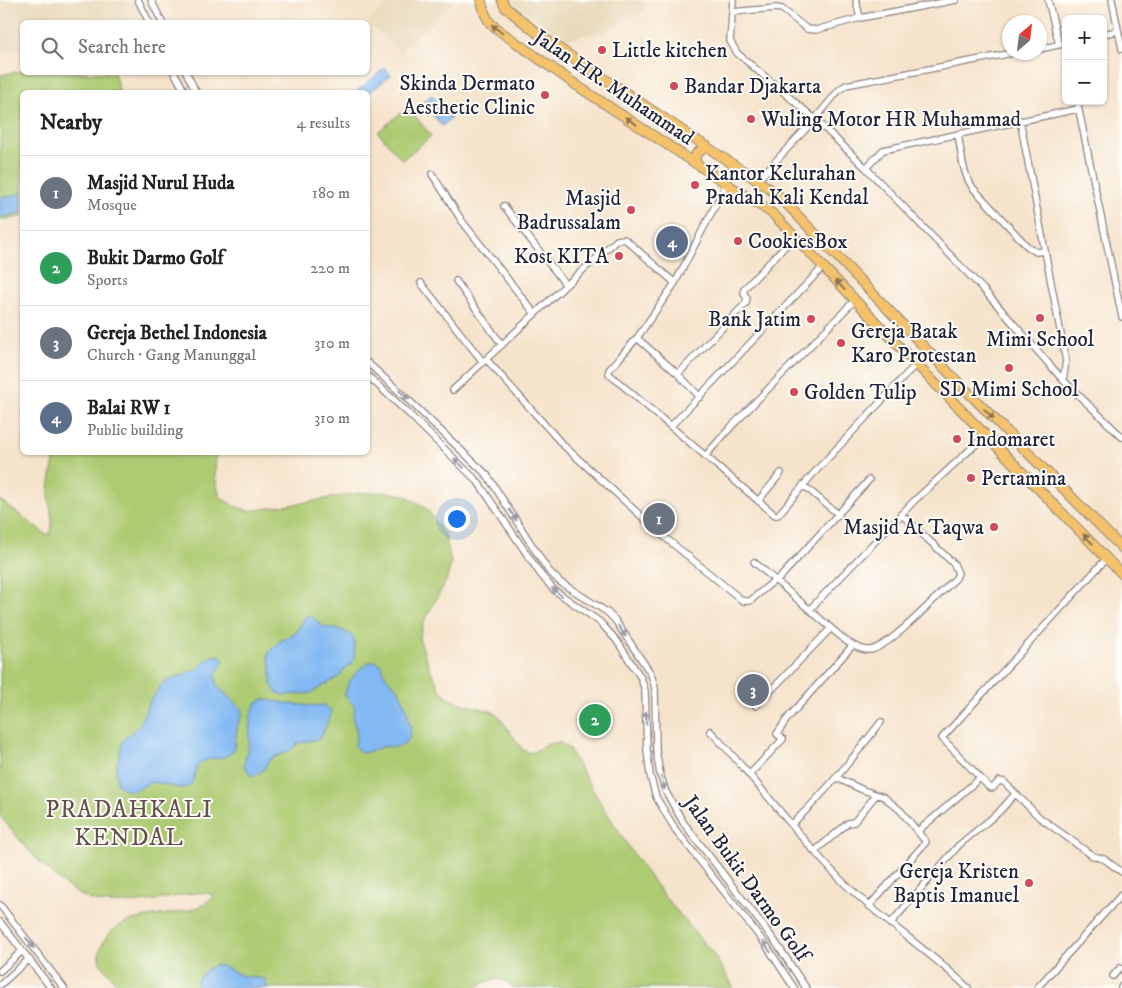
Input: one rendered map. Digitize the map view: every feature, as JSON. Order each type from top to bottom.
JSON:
[{"type":"main road","name":"Jalan HR. Muhammad","points":[[481,0],[490,24],[580,87],[773,214],[916,364],[1122,574]]},
{"type":"main road","name":"Jalan HR. Muhammad","points":[[502,0],[505,7],[542,37],[776,193],[1066,493],[1122,548]]},
{"type":"main road","points":[[695,163],[696,154],[706,146]]},
{"type":"main road","points":[[923,371],[932,365],[935,358]]},
{"type":"main road","points":[[942,390],[946,380],[953,377]]},
{"type":"main road","points":[[1054,505],[1066,493]]},
{"type":"street","points":[[138,0],[148,20]]},
{"type":"street","points":[[151,0],[161,20]]},
{"type":"street","points":[[733,0],[730,41],[737,53],[815,119],[866,168],[983,289],[1063,380],[1122,437]]},
{"type":"street","points":[[856,0],[860,18]]},
{"type":"street","points":[[732,12],[782,8],[811,30],[860,18],[956,0]]},
{"type":"street","points":[[1047,47],[1062,44],[1048,0]]},
{"type":"street","points":[[1112,0],[1122,49]]},
{"type":"street","points":[[1107,33],[1118,31]]},
{"type":"street","points":[[758,180],[815,119],[839,90],[846,85],[1002,55]]},
{"type":"street","points":[[176,75],[184,90]]},
{"type":"street","points":[[188,75],[195,90]]},
{"type":"street","points":[[1078,105],[1122,317]]},
{"type":"street","points":[[866,168],[883,150],[1078,109]]},
{"type":"street","points":[[1020,120],[1066,361],[1063,380]]},
{"type":"street","points":[[958,134],[964,168],[972,188],[1027,246],[1036,252],[1044,251]]},
{"type":"street","points":[[432,174],[462,221],[535,314]]},
{"type":"street","points":[[727,183],[675,283],[637,338],[609,370],[608,374],[706,455],[773,514],[778,514],[916,364]]},
{"type":"street","points":[[504,206],[566,285]]},
{"type":"street","points":[[678,374],[746,303],[747,298],[744,294],[744,289],[794,237]]},
{"type":"street","points":[[454,390],[617,240],[624,239],[675,283]]},
{"type":"street","points":[[671,426],[823,267]]},
{"type":"street","points":[[456,281],[502,345]]},
{"type":"street","points":[[421,283],[485,361],[563,445],[662,535],[743,601],[750,601],[776,580],[839,515],[869,480]]},
{"type":"street","points":[[706,455],[854,300]]},
{"type":"street","points":[[637,338],[678,374],[700,397]]},
{"type":"street","name":"Jalan Bukit Darmo Golf","points":[[370,365],[487,475],[548,570],[560,582],[607,612],[615,620],[651,674],[656,688],[656,750],[660,774],[666,792],[683,822],[774,940],[806,988]]},
{"type":"street","name":"Jalan Bukit Darmo Golf","points":[[370,378],[478,482],[541,575],[554,590],[600,622],[617,641],[641,678],[645,690],[647,750],[650,775],[656,797],[675,829],[766,946],[794,988]]},
{"type":"street","points":[[810,609],[901,514],[986,435]]},
{"type":"street","points":[[758,501],[781,473]]},
{"type":"street","points":[[803,485],[839,515]]},
{"type":"street","points":[[754,562],[853,645],[863,650],[870,650],[884,643],[921,612],[956,578],[958,573],[954,564],[901,514]]},
{"type":"street","points":[[1107,558],[942,736],[943,740],[991,788],[1002,781],[1039,817],[1093,856],[1104,859],[1122,872]]},
{"type":"street","points":[[756,706],[831,628]]},
{"type":"street","points":[[749,775],[784,738],[777,733],[786,719],[853,645]]},
{"type":"street","points":[[792,824],[811,807],[837,778],[881,722]]},
{"type":"street","points":[[710,731],[729,750],[815,851],[869,906],[946,967],[968,988]]},
{"type":"street","points":[[837,778],[876,795],[884,796],[901,810],[926,841],[926,844],[869,906]]},
{"type":"street","points":[[918,831],[980,778]]},
{"type":"street","points":[[890,924],[952,851],[999,812],[1015,794]]},
{"type":"street","points":[[815,851],[848,823],[854,822],[876,795]]},
{"type":"street","points":[[1037,988],[1122,894]]},
{"type":"street","points":[[0,905],[64,988]]},
{"type":"street","points":[[0,922],[51,988]]},
{"type":"street","points":[[0,971],[22,951]]},
{"type":"street","points":[[0,985],[29,959]]},
{"type":"street","points":[[1113,976],[1121,968]]},
{"type":"shaded area","points":[[0,0],[137,0],[148,20],[20,20],[20,49],[0,51]]},
{"type":"shaded area","points":[[390,0],[456,0],[400,51],[370,25],[370,21]]},
{"type":"shaded area","points":[[510,0],[643,0],[645,9],[603,32],[565,40]]},
{"type":"green space","points":[[20,71],[20,75],[115,75],[119,90],[20,90],[20,217],[0,220],[0,75]]},
{"type":"green space","points":[[408,107],[431,136],[402,160],[378,132]]},
{"type":"green space","points":[[55,455],[216,455],[215,477],[220,497],[234,506],[249,511],[359,493],[386,492],[405,495],[427,509],[445,536],[451,561],[447,579],[424,622],[419,638],[430,669],[441,691],[453,701],[491,711],[498,715],[523,750],[531,753],[548,744],[559,742],[568,748],[636,858],[664,896],[714,955],[734,988],[513,988],[504,980],[494,979],[474,988],[121,988],[99,960],[101,947],[111,932],[124,923],[140,918],[190,910],[203,904],[213,895],[197,893],[125,903],[99,902],[86,898],[72,890],[45,867],[0,816],[0,500],[45,534],[50,534],[52,519],[49,500],[51,474]]},
{"type":"water","points":[[385,68],[391,75],[370,92],[370,90],[358,90]]},
{"type":"water","points":[[432,95],[451,118],[442,126],[423,102]]},
{"type":"water","points":[[20,193],[20,213],[0,217],[0,197],[14,196]]},
{"type":"water","points":[[311,616],[324,627],[342,630],[353,637],[355,646],[352,664],[345,668],[340,676],[311,693],[284,695],[277,693],[271,684],[269,652],[279,642],[297,632],[305,617]]},
{"type":"water","points":[[219,655],[224,660],[215,676],[218,687],[243,710],[235,746],[231,753],[223,757],[206,760],[199,764],[192,782],[185,788],[151,782],[135,790],[130,791],[122,788],[117,783],[116,770],[123,740],[139,726],[149,703],[163,683],[197,669],[206,660]]},
{"type":"water","points":[[373,661],[382,666],[387,678],[400,693],[409,718],[410,735],[403,745],[385,746],[364,753],[360,752],[355,746],[357,731],[352,718],[355,709],[345,695],[348,684],[355,675],[363,666]]},
{"type":"water","points":[[264,699],[303,705],[323,705],[331,710],[331,714],[320,739],[298,743],[291,750],[270,759],[263,770],[254,776],[250,774],[244,765],[249,744],[250,717],[256,703]]},
{"type":"water","points":[[215,965],[222,966],[243,976],[265,979],[267,988],[195,988],[202,974]]},
{"type":"place","name":"Little kitchen","points":[[602,50]]},
{"type":"place","name":"Bandar Djakarta","points":[[674,86]]},
{"type":"place","name":"Skinda Dermato Aesthetic Clinic","points":[[545,95]]},
{"type":"place","name":"Wuling Motor HR Muhammad","points":[[751,119]]},
{"type":"place","name":"Kantor Kelurahan Pradah Kali Kendal","points":[[695,185]]},
{"type":"place","name":"Masjid Badrussalam","points":[[631,210]]},
{"type":"place","name":"CookiesBox","points":[[738,241]]},
{"type":"place","name":"Balai RW 1","points":[[672,242]]},
{"type":"place","name":"Kost KITA","points":[[619,256]]},
{"type":"place","name":"Mimi School","points":[[1040,318]]},
{"type":"place","name":"Bank Jatim","points":[[811,319]]},
{"type":"place","name":"Gereja Batak Karo Protestan","points":[[841,343]]},
{"type":"place","name":"SD Mimi School","points":[[1009,368]]},
{"type":"place","name":"Golden Tulip","points":[[794,392]]},
{"type":"place","name":"Indomaret","points":[[957,439]]},
{"type":"place","name":"Pertamina","points":[[971,478]]},
{"type":"place","name":"Masjid Nurul Huda","points":[[659,519]]},
{"type":"place","name":"Masjid At Taqwa","points":[[994,527]]},
{"type":"place","name":"Gereja Bethel Indonesia","points":[[753,690]]},
{"type":"place","name":"Bukit Darmo Golf","points":[[595,720]]},
{"type":"place","name":"Gereja Kristen Baptis Imanuel","points":[[1029,883]]},
{"type":"district","name":"PRADAHKALI KENDAL","points":[[129,823]]}]
